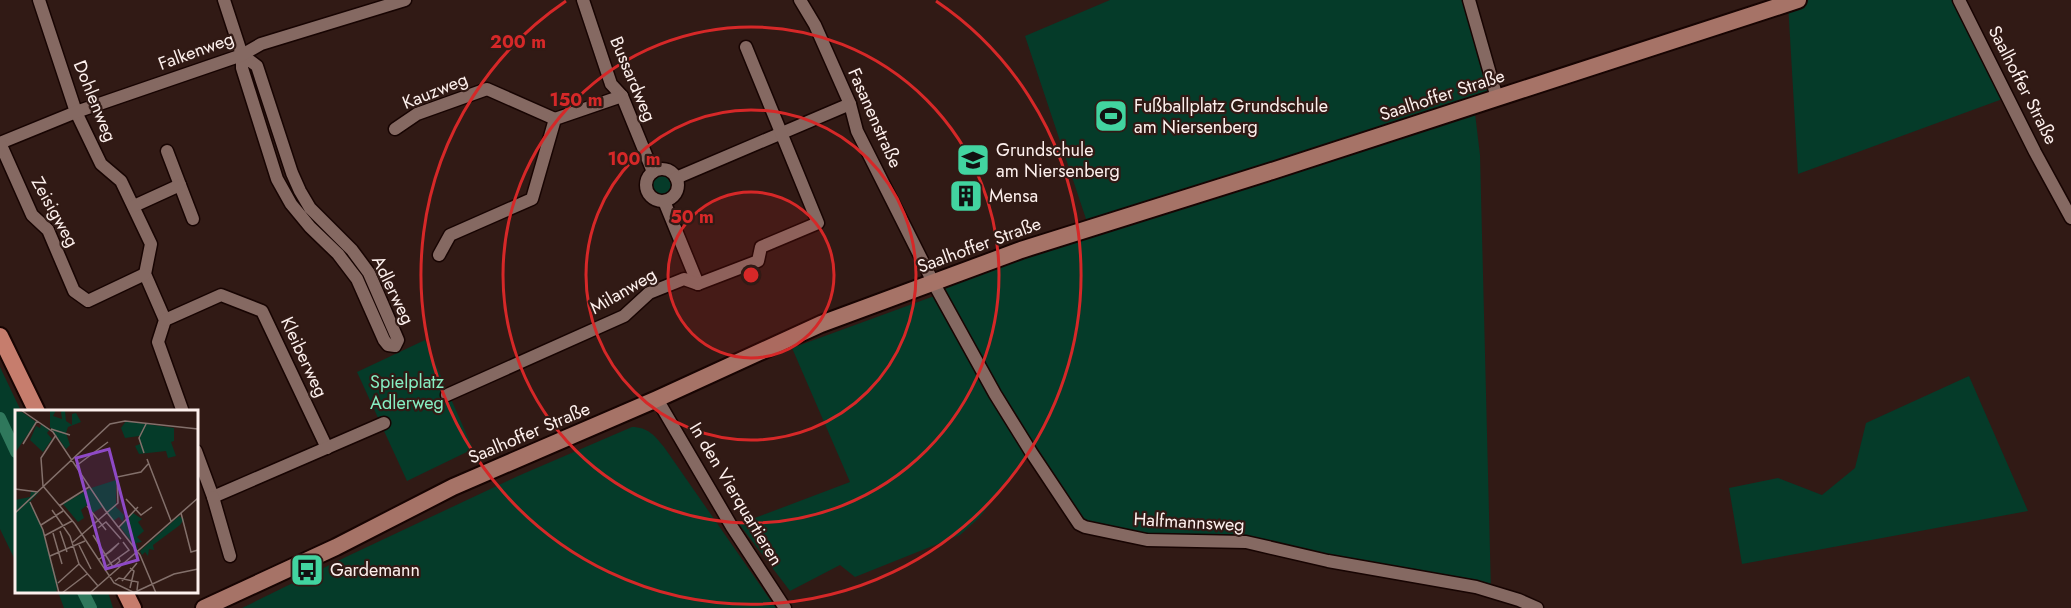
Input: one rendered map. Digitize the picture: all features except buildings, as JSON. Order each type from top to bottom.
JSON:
[{"type":"main road","name":"Saalhoffer Straße","points":[[204,608],[336,547],[453,487],[657,399],[821,324],[1021,249],[1798,0]]},
{"type":"main road","points":[[0,336],[37,410]]},
{"type":"main road","points":[[126,593],[133,608]]},
{"type":"street","name":"Dohlenweg","points":[[39,0],[76,112],[101,164],[121,181],[151,244],[145,274]]},
{"type":"street","name":"Adlerweg","points":[[224,0],[242,55],[242,68],[278,179],[291,204],[310,227],[338,254],[357,279],[384,340],[388,345],[395,346],[398,340],[370,275],[352,250],[310,208],[300,191],[256,66],[242,55]]},
{"type":"street","name":"Falkenweg","points":[[0,143],[76,112],[242,55],[261,44],[405,0]]},
{"type":"street","name":"Bussardweg","points":[[583,0],[611,84],[622,96],[653,172]]},
{"type":"street","name":"Fasanenstraße","points":[[800,0],[815,25],[850,104],[857,131],[933,282]]},
{"type":"street","points":[[1469,0],[1497,98]]},
{"type":"street","name":"Saalhoffer Straße","points":[[1959,0],[2035,152],[2071,218]]},
{"type":"street","points":[[746,47],[780,133]]},
{"type":"street","name":"Kauzweg","points":[[395,129],[417,114],[487,89],[555,119]]},
{"type":"street","points":[[439,255],[450,235],[532,199],[555,119],[622,96]]},
{"type":"street","points":[[676,178],[850,104]]},
{"type":"street","name":"Milanweg","points":[[447,394],[624,316],[649,293],[684,279],[698,284],[758,261],[761,247],[819,223],[780,133]]},
{"type":"street","name":"Zeisigweg","points":[[0,143],[32,215],[48,230],[74,291],[88,301],[145,274]]},
{"type":"street","points":[[166,151],[193,219]]},
{"type":"street","points":[[667,170],[676,178],[677,191],[671,199],[664,201],[653,199],[647,193],[646,181],[653,172],[667,170]]},
{"type":"street","points":[[134,206],[180,185]]},
{"type":"street","points":[[664,201],[698,284]]},
{"type":"street","points":[[145,274],[165,320],[158,342],[183,410]]},
{"type":"street","name":"Halfmannsweg","points":[[933,282],[995,394],[1030,452],[1079,524],[1147,540],[1246,542],[1328,561],[1476,587],[1520,600],[1537,608]]},
{"type":"street","name":"Kleiberweg","points":[[165,320],[221,295],[262,311],[327,448]]},
{"type":"street","name":"In den Vierquartieren","points":[[657,399],[732,527],[785,608]]},
{"type":"street","points":[[213,496],[384,423]]},
{"type":"street","points":[[198,456],[213,496],[230,556]]},
{"type":"green space","points":[[1110,0],[1462,0],[1490,100],[1474,105],[1480,155],[1491,592],[1241,541],[1148,540],[1073,523],[1031,452],[979,518],[960,535],[855,577],[840,565],[790,591],[739,524],[850,482],[792,348],[937,295],[933,282],[1089,228],[1025,36]]},
{"type":"green space","points":[[1798,0],[1959,0],[2008,97],[1798,174],[1788,3]]},
{"type":"green space","points":[[661,175],[668,178],[671,185],[668,192],[661,195],[654,192],[651,185],[654,178]]},
{"type":"green space","name":"Spielplatz Adlerweg","points":[[425,340],[473,449],[407,481],[357,372]]},
{"type":"green space","points":[[0,367],[21,410],[15,410],[15,560],[0,529]]},
{"type":"green space","points":[[1969,376],[2028,511],[1742,564],[1729,488],[1778,478],[1822,495],[1855,468],[1866,423]]},
{"type":"green space","points":[[632,427],[647,430],[664,447],[776,608],[242,608],[518,476]]},
{"type":"green space","points":[[58,593],[108,593],[113,608],[64,608]]},
{"type":"waterway","points":[[0,418],[15,450]]},
{"type":"waterway","points":[[84,593],[91,608]]},
{"type":"place","name":"Fußballplatz Grundschule am Niersenberg","points":[[1111,116]]},
{"type":"place","name":"Grundschule am Niersenberg","points":[[973,160]]},
{"type":"place","name":"Mensa","points":[[966,196]]},
{"type":"place","name":"Gardemann","points":[[307,570]]}]
